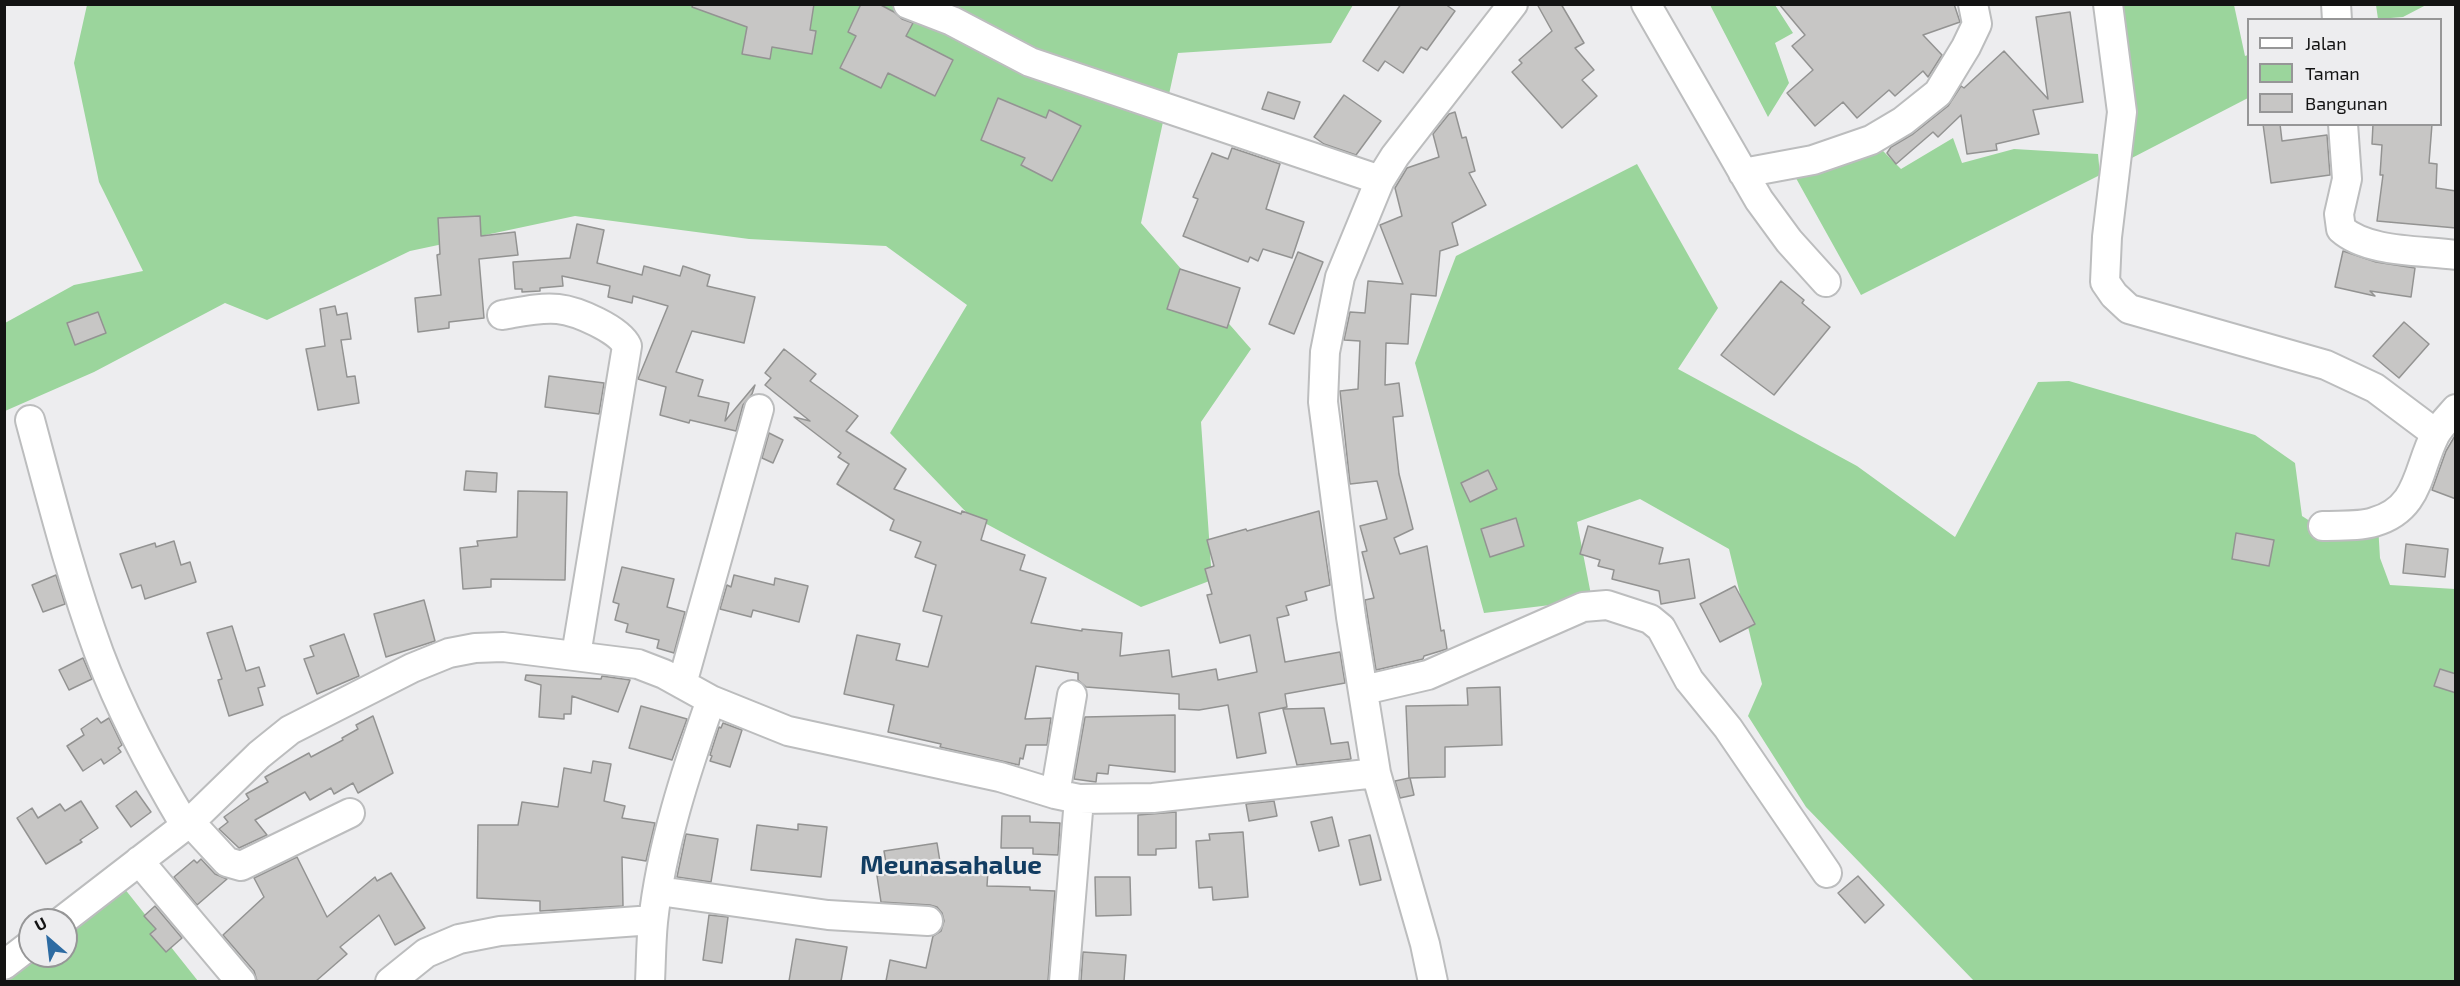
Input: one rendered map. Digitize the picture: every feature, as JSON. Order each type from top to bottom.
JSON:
[{"type":"street","points":[[908,4],[952,21],[1030,62],[1380,180]]},
{"type":"street","points":[[1433,981],[1425,944],[1376,772],[1351,617],[1323,392],[1325,352],[1340,277],[1380,180],[1395,156],[1513,4]]},
{"type":"street","points":[[1646,4],[1759,200],[1789,241],[1826,282]]},
{"type":"street","points":[[1743,173],[1813,160],[1871,140],[1903,121],[1938,93],[1966,47],[1977,24],[1973,4]]},
{"type":"street","points":[[2108,4],[2122,112],[2107,237],[2105,282],[2114,295],[2129,309],[2326,365],[2375,388],[2435,434]]},
{"type":"street","points":[[2343,126],[2347,179],[2339,214],[2341,229],[2350,237],[2395,250],[2456,255]]},
{"type":"street","points":[[502,315],[543,309],[566,310],[616,333],[627,346],[576,655]]},
{"type":"street","points":[[682,684],[759,409]]},
{"type":"street","points":[[2323,526],[2372,523],[2393,515],[2403,508],[2420,477],[2435,434],[2456,409]]},
{"type":"street","points":[[30,420],[65,550],[99,654],[153,771],[187,824],[227,862],[241,866],[350,813]]},
{"type":"street","points":[[1364,690],[1428,675],[1583,607],[1607,605],[1650,619],[1661,628],[1689,680],[1728,728],[1827,873]]},
{"type":"street","points":[[78,908],[187,824],[259,755],[291,730],[412,668],[449,653],[475,648],[503,647],[638,664],[664,674],[711,700],[788,731],[1000,777],[1067,797],[1153,798],[1376,772]]},
{"type":"street","points":[[1064,981],[1067,797],[1072,695]]},
{"type":"street","points":[[650,981],[653,920],[682,785],[711,700]]},
{"type":"street","points":[[139,861],[241,981]]},
{"type":"street","points":[[659,891],[828,915],[928,921]]},
{"type":"street","points":[[390,981],[426,954],[459,939],[500,931],[653,920]]},
{"type":"street","points":[[4,965],[18,954]]},
{"type":"green space","points":[[2376,4],[2426,5],[2403,17],[2378,18]]},
{"type":"green space","points":[[87,5],[1353,5],[1331,43],[1178,53],[1141,223],[1251,349],[1201,422],[1212,580],[1141,607],[968,514],[890,433],[967,305],[886,246],[749,239],[575,216],[410,251],[267,320],[225,303],[94,372],[5,411],[5,323],[74,285],[143,271],[99,182],[74,63]]},
{"type":"green space","points":[[1710,5],[1775,5],[1793,33],[1775,43],[1789,83],[1768,117]]},
{"type":"green space","points":[[2119,5],[2234,5],[2245,56],[2247,55],[2247,99],[2126,161]]},
{"type":"green space","points":[[1953,138],[1962,163],[2014,149],[2098,154],[2100,175],[1861,295],[1792,171],[1880,148],[1901,169]]},
{"type":"green space","points":[[1637,164],[1718,308],[1678,369],[1857,466],[1955,537],[2038,382],[2069,381],[2255,435],[2295,463],[2302,516],[2327,532],[2378,525],[2380,558],[2390,585],[2455,589],[2455,981],[1974,981],[1806,807],[1748,716],[1762,684],[1729,549],[1640,499],[1577,522],[1592,600],[1484,613],[1415,363],[1456,256]]},
{"type":"green space","points":[[124,888],[198,981],[6,982],[23,968],[78,968],[78,924]]},
{"type":"building","points":[[693,4],[814,4],[810,30],[816,31],[812,54],[772,47],[770,59],[742,54],[747,27],[692,7]]},
{"type":"building","points":[[861,4],[879,4],[902,19],[913,23],[906,36],[953,60],[935,96],[888,73],[881,88],[840,68],[856,36],[848,32]]},
{"type":"building","points":[[1401,4],[1445,4],[1455,11],[1427,50],[1421,47],[1403,73],[1385,61],[1378,71],[1363,61]]},
{"type":"building","points":[[1537,4],[1561,4],[1584,43],[1575,48],[1594,70],[1582,80],[1597,96],[1562,128],[1512,72],[1522,63],[1519,60],[1552,31]]},
{"type":"building","points":[[1779,4],[1954,4],[1960,22],[1923,35],[1942,55],[1928,77],[1923,71],[1895,96],[1889,90],[1857,118],[1843,102],[1815,126],[1787,93],[1813,70],[1792,46],[1805,35]]},
{"type":"building","points":[[2070,12],[2083,102],[2033,110],[2039,134],[1996,144],[1997,150],[1967,154],[1961,115],[1938,137],[1933,132],[1896,164],[1887,153],[1891,147],[1913,134],[1948,106],[1961,86],[1964,88],[2004,51],[2048,99],[2036,17]]},
{"type":"building","points":[[1268,92],[1300,102],[1294,119],[1262,109]]},
{"type":"building","points":[[1344,95],[1381,121],[1356,155],[1324,144],[1314,137]]},
{"type":"building","points":[[998,98],[1046,118],[1049,110],[1081,126],[1052,181],[1021,165],[1025,158],[981,140]]},
{"type":"building","points":[[1455,112],[1462,138],[1466,137],[1475,171],[1469,173],[1486,205],[1452,223],[1458,245],[1440,251],[1436,296],[1411,294],[1408,344],[1386,343],[1385,385],[1399,383],[1403,416],[1393,417],[1399,474],[1413,529],[1394,538],[1400,554],[1427,546],[1441,631],[1444,630],[1447,649],[1424,656],[1423,659],[1376,670],[1365,600],[1374,598],[1362,552],[1367,551],[1360,526],[1387,519],[1377,481],[1350,484],[1340,391],[1358,389],[1360,341],[1344,340],[1350,312],[1365,313],[1368,281],[1403,284],[1380,225],[1402,216],[1395,188],[1407,168],[1439,157],[1433,134],[1449,114]]},
{"type":"building","points":[[2263,126],[2280,126],[2282,141],[2327,135],[2330,175],[2271,183]]},
{"type":"building","points":[[2373,126],[2432,126],[2429,163],[2437,164],[2436,188],[2456,191],[2456,228],[2377,221],[2383,175],[2380,175],[2382,145],[2372,144]]},
{"type":"building","points":[[1232,148],[1280,164],[1266,209],[1304,222],[1292,258],[1263,249],[1258,261],[1250,257],[1248,262],[1183,236],[1198,199],[1193,197],[1212,153],[1228,159]]},
{"type":"building","points":[[480,216],[481,236],[515,232],[518,255],[479,259],[484,318],[449,322],[449,328],[418,332],[415,298],[441,295],[437,255],[440,254],[438,218]]},
{"type":"building","points":[[577,224],[604,230],[597,263],[642,275],[644,266],[680,276],[683,266],[710,275],[707,286],[755,297],[744,343],[692,331],[676,372],[703,380],[698,396],[729,403],[725,421],[755,385],[752,394],[743,405],[736,431],[690,420],[689,423],[660,415],[666,387],[638,379],[668,306],[633,296],[632,303],[608,297],[610,286],[562,276],[563,286],[540,288],[540,291],[522,292],[522,289],[515,289],[513,262],[570,258]]},
{"type":"building","points":[[2343,251],[2376,262],[2415,268],[2411,297],[2370,291],[2375,296],[2335,287]]},
{"type":"building","points":[[1298,252],[1323,262],[1294,334],[1269,324]]},
{"type":"building","points":[[1180,269],[1240,288],[1227,328],[1167,309]]},
{"type":"building","points":[[1781,281],[1804,300],[1802,303],[1830,327],[1774,395],[1721,355]]},
{"type":"building","points":[[335,306],[337,315],[347,313],[351,339],[341,340],[347,377],[355,376],[359,403],[318,410],[306,349],[325,346],[320,309]]},
{"type":"building","points":[[98,312],[106,333],[75,345],[67,323]]},
{"type":"building","points":[[2404,322],[2429,344],[2399,378],[2373,356]]},
{"type":"building","points":[[784,349],[816,374],[810,381],[858,416],[846,431],[906,469],[894,489],[961,514],[962,511],[987,520],[981,540],[1025,555],[1020,570],[1046,578],[1031,623],[1082,631],[1082,629],[1122,633],[1120,656],[1169,650],[1172,677],[1216,669],[1218,680],[1257,672],[1250,635],[1220,643],[1207,595],[1212,594],[1205,569],[1214,566],[1207,540],[1319,511],[1330,585],[1305,592],[1307,600],[1286,606],[1289,615],[1277,618],[1285,662],[1340,652],[1345,683],[1285,694],[1287,707],[1259,713],[1266,753],[1237,758],[1228,705],[1199,710],[1179,709],[1179,694],[1086,687],[1078,680],[1078,673],[1036,666],[1025,719],[1051,718],[1047,745],[1026,745],[1019,765],[940,747],[941,744],[888,732],[894,705],[844,694],[857,635],[900,644],[896,660],[928,667],[942,616],[923,611],[936,565],[915,557],[921,542],[890,530],[894,520],[837,484],[849,464],[838,457],[841,453],[794,417],[810,421],[765,385],[771,378],[765,373]]},
{"type":"building","points":[[549,376],[604,383],[599,414],[545,407]]},
{"type":"building","points":[[769,433],[783,440],[773,463],[762,458]]},
{"type":"building","points":[[2456,434],[2456,499],[2432,490],[2446,451]]},
{"type":"building","points":[[1488,470],[1497,489],[1470,502],[1461,483]]},
{"type":"building","points":[[466,471],[497,473],[496,492],[464,490]]},
{"type":"building","points":[[518,491],[567,492],[565,580],[491,579],[491,587],[463,589],[460,548],[478,546],[477,541],[517,537]]},
{"type":"building","points":[[1516,518],[1524,546],[1490,557],[1481,529]]},
{"type":"building","points":[[1588,526],[1663,548],[1659,564],[1689,559],[1695,598],[1661,604],[1659,591],[1612,579],[1614,570],[1598,566],[1600,560],[1580,554]]},
{"type":"building","points":[[2236,533],[2274,540],[2269,566],[2232,559]]},
{"type":"building","points":[[174,541],[181,565],[190,562],[196,582],[145,599],[141,585],[132,588],[120,554],[155,543],[156,547]]},
{"type":"building","points":[[2406,544],[2448,549],[2445,577],[2403,573]]},
{"type":"building","points":[[622,567],[674,579],[667,607],[685,612],[674,653],[657,648],[659,640],[626,632],[628,624],[615,620],[619,604],[613,602]]},
{"type":"building","points":[[56,575],[65,604],[43,612],[32,585]]},
{"type":"building","points":[[734,575],[774,585],[775,578],[808,586],[799,622],[753,610],[751,617],[720,609],[727,585],[731,587]]},
{"type":"building","points":[[1735,586],[1755,624],[1720,642],[1700,604]]},
{"type":"building","points":[[424,600],[435,641],[386,657],[374,614]]},
{"type":"building","points":[[232,626],[246,671],[259,667],[265,686],[258,688],[263,705],[229,716],[218,680],[222,679],[207,633]]},
{"type":"building","points":[[344,634],[359,676],[317,694],[304,659],[314,656],[310,646]]},
{"type":"building","points":[[83,658],[92,679],[69,690],[59,670]]},
{"type":"building","points":[[2440,669],[2456,674],[2456,693],[2434,686]]},
{"type":"building","points":[[526,675],[601,679],[602,676],[630,680],[618,712],[572,696],[571,714],[564,714],[564,719],[539,717],[541,685],[525,680]]},
{"type":"building","points":[[1500,687],[1502,745],[1445,747],[1445,777],[1410,778],[1414,795],[1400,798],[1395,781],[1409,778],[1406,706],[1468,705],[1467,688]]},
{"type":"building","points":[[641,706],[687,719],[672,760],[629,748]]},
{"type":"building","points":[[1324,708],[1331,744],[1348,742],[1351,759],[1297,765],[1283,709]]},
{"type":"building","points":[[1175,715],[1175,772],[1109,765],[1108,774],[1097,773],[1096,782],[1074,779],[1085,717]]},
{"type":"building","points":[[373,716],[393,773],[358,793],[353,783],[334,794],[331,788],[310,800],[305,792],[255,820],[267,835],[239,848],[219,829],[228,822],[224,817],[249,799],[246,794],[268,782],[265,777],[309,753],[311,757],[343,740],[342,738],[358,729],[356,725]]},
{"type":"building","points":[[97,718],[101,723],[109,718],[122,745],[118,748],[121,752],[104,764],[101,759],[83,771],[67,746],[84,735],[81,729]]},
{"type":"building","points":[[723,723],[742,730],[730,767],[710,761],[719,727],[721,728]]},
{"type":"building","points":[[593,761],[611,764],[604,801],[625,806],[622,818],[655,823],[646,861],[622,857],[623,906],[540,911],[540,901],[477,898],[478,825],[518,825],[522,802],[558,807],[564,768],[591,773]]},
{"type":"building","points":[[136,791],[151,812],[131,827],[116,806]]},
{"type":"building","points":[[81,801],[98,828],[80,840],[82,842],[46,864],[17,818],[32,808],[38,818],[60,804],[65,811]]},
{"type":"building","points":[[1274,801],[1277,816],[1249,821],[1246,804]]},
{"type":"building","points":[[1176,812],[1176,848],[1156,849],[1156,855],[1138,855],[1138,815]]},
{"type":"building","points":[[1002,816],[1030,816],[1030,822],[1060,823],[1058,855],[1033,854],[1033,848],[1001,848]]},
{"type":"building","points":[[1332,817],[1339,846],[1319,851],[1311,822]]},
{"type":"building","points":[[798,824],[827,827],[821,877],[751,870],[757,825],[798,830]]},
{"type":"building","points":[[1243,832],[1248,897],[1213,900],[1212,887],[1199,888],[1196,841],[1210,840],[1209,834]]},
{"type":"building","points":[[686,834],[718,839],[711,882],[677,877]]},
{"type":"building","points":[[1370,835],[1381,880],[1360,885],[1349,840]]},
{"type":"building","points":[[937,843],[941,868],[988,870],[987,886],[1030,887],[1030,890],[1055,891],[1048,981],[886,981],[890,960],[926,968],[933,936],[941,931],[944,921],[937,907],[881,902],[877,876],[888,874],[884,851]]},
{"type":"building","points":[[297,857],[327,917],[375,877],[377,881],[391,873],[425,928],[395,945],[379,915],[340,947],[347,954],[316,981],[257,981],[254,971],[223,935],[264,897],[254,878]]},
{"type":"building","points":[[201,859],[215,874],[227,879],[197,905],[174,877],[194,860],[197,863]]},
{"type":"building","points":[[1858,876],[1884,905],[1865,923],[1838,893]]},
{"type":"building","points":[[1095,877],[1130,877],[1131,915],[1096,916]]},
{"type":"building","points":[[155,906],[182,938],[166,952],[150,934],[156,929],[144,916]]},
{"type":"building","points":[[709,915],[728,917],[722,963],[703,960]]},
{"type":"building","points":[[796,939],[847,947],[841,981],[789,981]]},
{"type":"building","points":[[1083,952],[1126,955],[1124,981],[1081,981]]},
{"type":"district","name":"Meunasahalue","points":[[951,865]]}]
